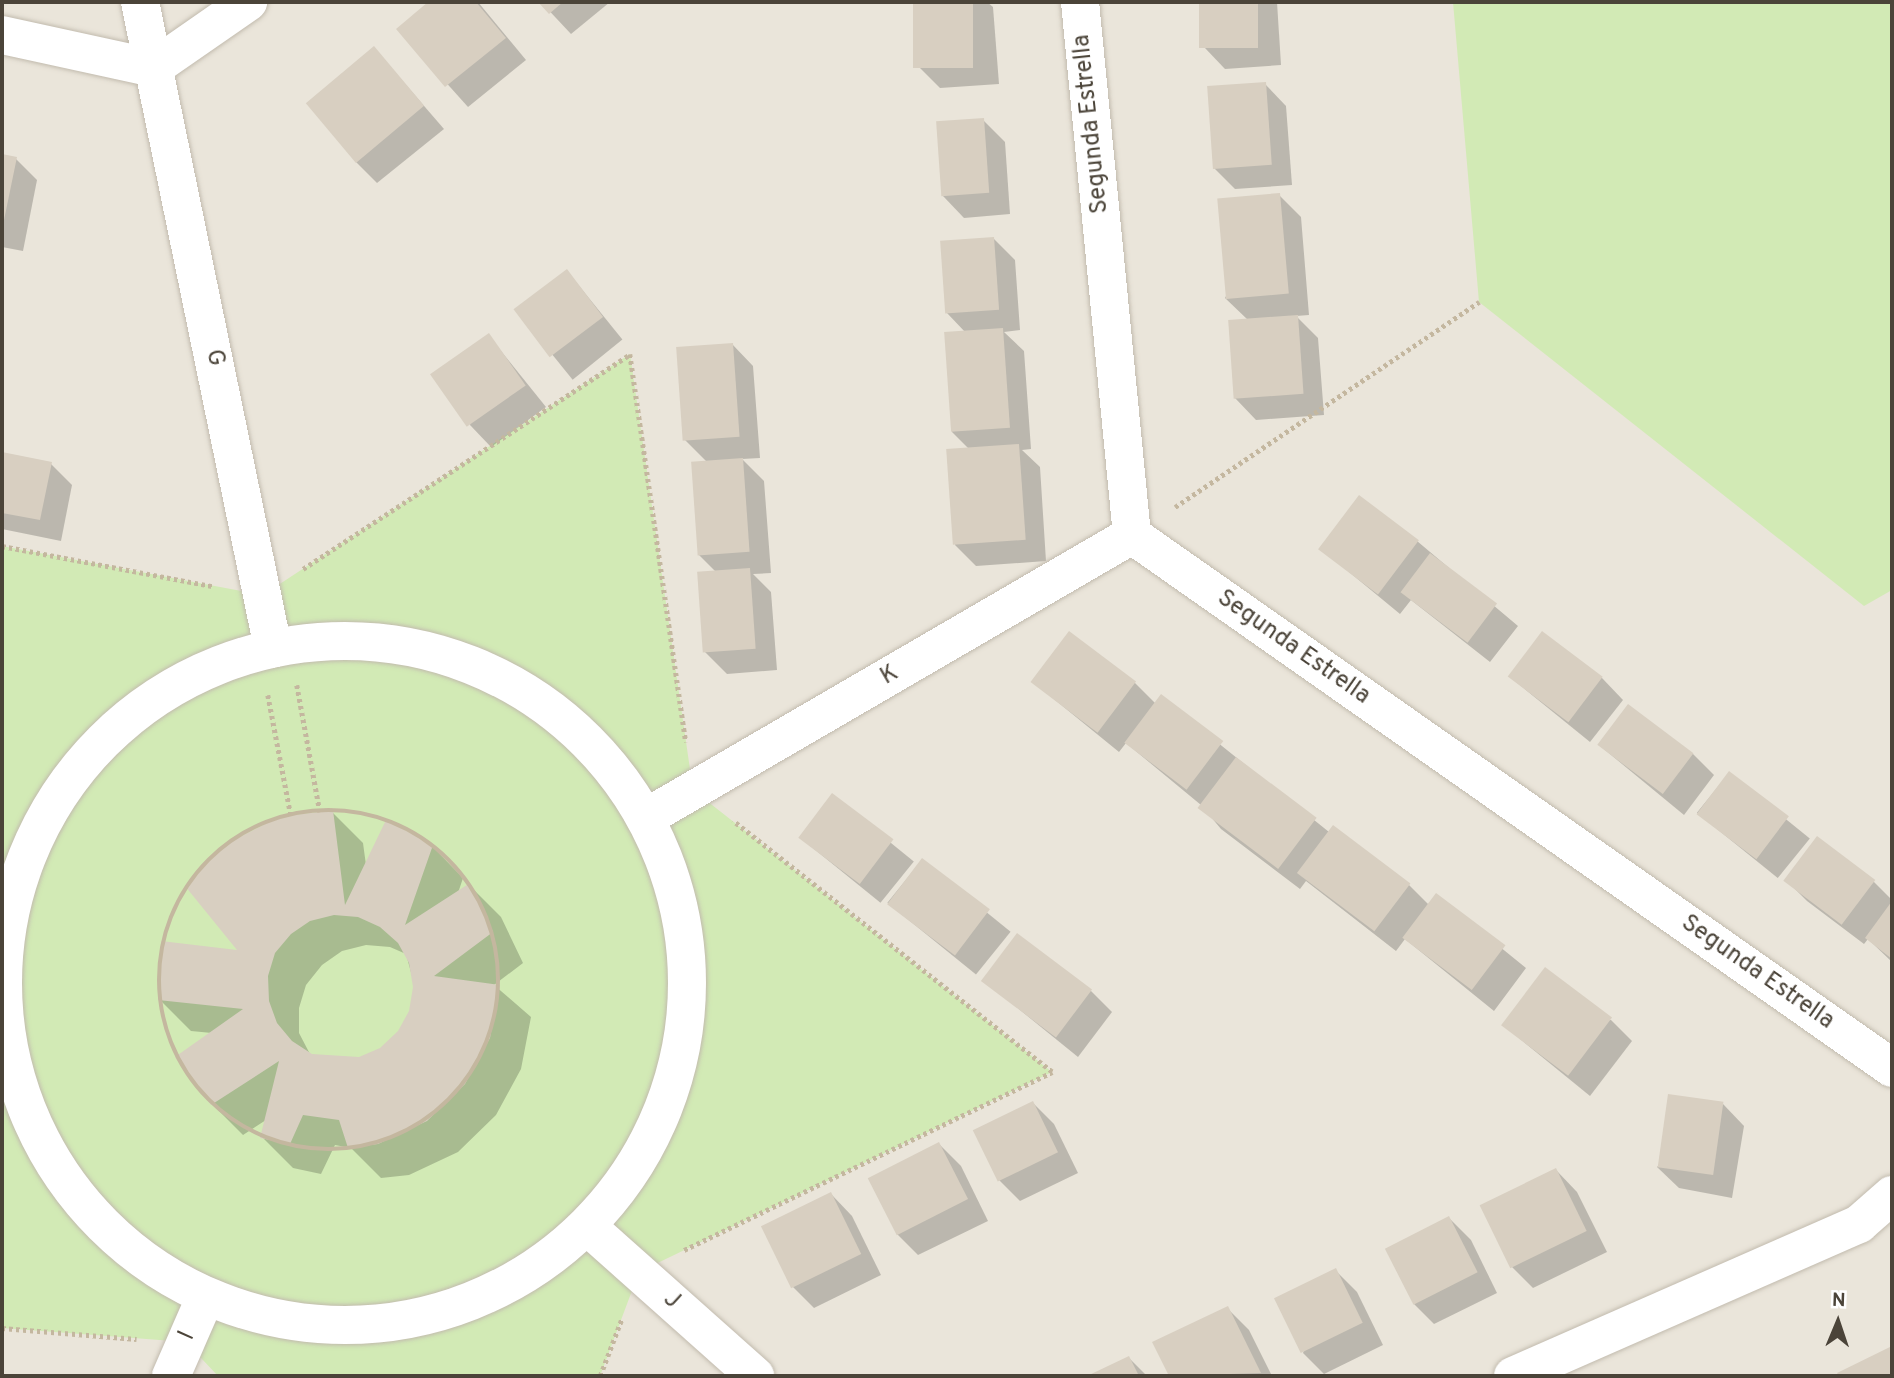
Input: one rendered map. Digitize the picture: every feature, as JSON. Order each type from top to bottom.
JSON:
[{"type":"street","name":"G","points":[[140,2],[275,649]]},
{"type":"street","points":[[2,36],[153,68],[248,2]]},
{"type":"street","name":"Segunda Estrella","points":[[1080,2],[1132,535],[1892,1068]]},
{"type":"street","name":"K","points":[[647,817],[1132,535]]},
{"type":"street","points":[[346,640],[419,648],[489,671],[552,708],[605,758],[647,817],[680,899],[691,988],[678,1075],[643,1157],[588,1227],[505,1288],[408,1321],[305,1324],[206,1296],[142,1260],[89,1211],[46,1153],[16,1086],[6,1038],[2,1015],[3,942],[24,859],[64,785],[122,722],[193,675],[275,649],[346,640]]},
{"type":"street","points":[[1513,1376],[1859,1224],[1892,1195]]},
{"type":"street","name":"J","points":[[588,1227],[755,1376]]},
{"type":"street","name":"I","points":[[178,1359],[206,1296]]},
{"type":"path","points":[[1132,535],[1479,302]]},
{"type":"path","points":[[275,649],[320,812]]},
{"type":"path","points":[[275,649],[292,816]]},
{"type":"path","points":[[320,812],[386,820],[433,845],[470,883],[493,932],[500,985],[490,1038],[465,1084],[427,1121],[378,1144],[348,1148],[260,1138],[211,1105],[175,1057],[159,1000],[161,941],[185,886],[226,844],[279,817],[320,812]]},
{"type":"path","points":[[2,1328],[178,1359]]},
{"type":"shaded area","points":[[2,2],[1892,2],[1892,1376],[2,1376]]},
{"type":"green space","points":[[1453,2],[1892,2],[1892,590],[1864,606],[1479,302]]},
{"type":"green space","points":[[630,354],[693,790],[1052,1072],[639,1272],[600,1376],[218,1376],[186,1342],[2,1328],[2,546],[263,595]]},
{"type":"building","points":[[428,2],[476,2],[506,38],[445,87],[396,29]]},
{"type":"building","points":[[538,2],[563,2],[549,14]]},
{"type":"building","points":[[913,2],[973,2],[973,68],[913,68]]},
{"type":"building","points":[[1199,2],[1258,2],[1258,48],[1199,48]]},
{"type":"building","points":[[374,46],[424,106],[356,163],[306,103]]},
{"type":"building","points":[[1266,82],[1272,165],[1213,169],[1207,86]]},
{"type":"building","points":[[984,118],[989,193],[941,196],[936,121]]},
{"type":"building","points":[[2,154],[17,157],[3,225],[2,225]]},
{"type":"building","points":[[1280,193],[1289,294],[1226,299],[1217,198]]},
{"type":"building","points":[[994,237],[999,310],[945,314],[940,241]]},
{"type":"building","points":[[567,269],[603,317],[550,357],[513,309]]},
{"type":"building","points":[[1298,315],[1304,394],[1234,399],[1228,320]]},
{"type":"building","points":[[1003,328],[1010,428],[951,432],[944,332]]},
{"type":"building","points":[[489,333],[526,385],[467,427],[430,374]]},
{"type":"building","points":[[733,343],[740,437],[683,441],[676,347]]},
{"type":"building","points":[[1019,444],[1026,540],[953,545],[946,449]]},
{"type":"building","points":[[2,452],[52,462],[40,520],[2,513]]},
{"type":"building","points":[[743,458],[750,552],[698,555],[691,462]]},
{"type":"building","points":[[1359,495],[1419,540],[1378,594],[1318,549]]},
{"type":"building","points":[[1430,553],[1497,604],[1468,643],[1401,592]]},
{"type":"building","points":[[750,568],[756,649],[703,652],[697,572]]},
{"type":"building","points":[[1069,631],[1136,682],[1098,733],[1030,682]]},
{"type":"building","points":[[1542,631],[1603,677],[1568,722],[1508,677]]},
{"type":"building","points":[[1161,694],[1223,741],[1187,790],[1124,743]]},
{"type":"building","points":[[1628,704],[1693,753],[1663,794],[1597,745]]},
{"type":"building","points":[[1236,757],[1317,818],[1278,869],[1197,808]]},
{"type":"building","points":[[1729,771],[1789,816],[1756,859],[1697,814]]},
{"type":"building","points":[[832,793],[893,839],[860,884],[798,838]]},
{"type":"building","points":[[333,810],[345,905],[386,820],[433,845],[405,925],[470,883],[493,932],[434,976],[500,985],[490,1038],[465,1084],[427,1121],[378,1144],[348,1148],[339,1120],[303,1115],[290,1144],[260,1138],[279,1061],[211,1105],[175,1057],[243,1009],[158,1000],[161,941],[237,950],[185,886],[226,844],[279,817]],"holes":[[[334,915],[358,917],[380,927],[398,943],[409,963],[413,987],[409,1011],[398,1031],[380,1048],[359,1057],[312,1054],[292,1041],[277,1023],[269,1001],[268,976],[275,953],[291,934],[310,921]]]},
{"type":"building","points":[[1333,825],[1410,883],[1374,931],[1297,873]]},
{"type":"building","points":[[1817,836],[1875,880],[1842,925],[1783,881]]},
{"type":"building","points":[[922,858],[990,909],[955,955],[887,904]]},
{"type":"building","points":[[1436,893],[1505,945],[1472,990],[1402,938]]},
{"type":"building","points":[[1892,901],[1892,959],[1865,938]]},
{"type":"building","points":[[1017,933],[1092,990],[1056,1037],[981,981]]},
{"type":"building","points":[[1545,967],[1612,1018],[1568,1076],[1501,1025]]},
{"type":"building","points":[[1668,1094],[1723,1102],[1713,1175],[1658,1167]]},
{"type":"building","points":[[1033,1101],[1058,1152],[998,1182],[973,1130]]},
{"type":"building","points":[[939,1142],[968,1199],[897,1235],[868,1178]]},
{"type":"building","points":[[1556,1168],[1587,1231],[1510,1268],[1480,1205]]},
{"type":"building","points":[[831,1192],[861,1254],[791,1288],[761,1226]]},
{"type":"building","points":[[1449,1216],[1478,1272],[1413,1305],[1385,1249]]},
{"type":"building","points":[[1336,1268],[1363,1323],[1301,1353],[1274,1298]]},
{"type":"building","points":[[1228,1306],[1261,1373],[1169,1376],[1152,1342]]},
{"type":"building","points":[[1892,1346],[1892,1376],[1839,1376],[1837,1373]]},
{"type":"building","points":[[1129,1356],[1139,1376],[1087,1376]]}]
